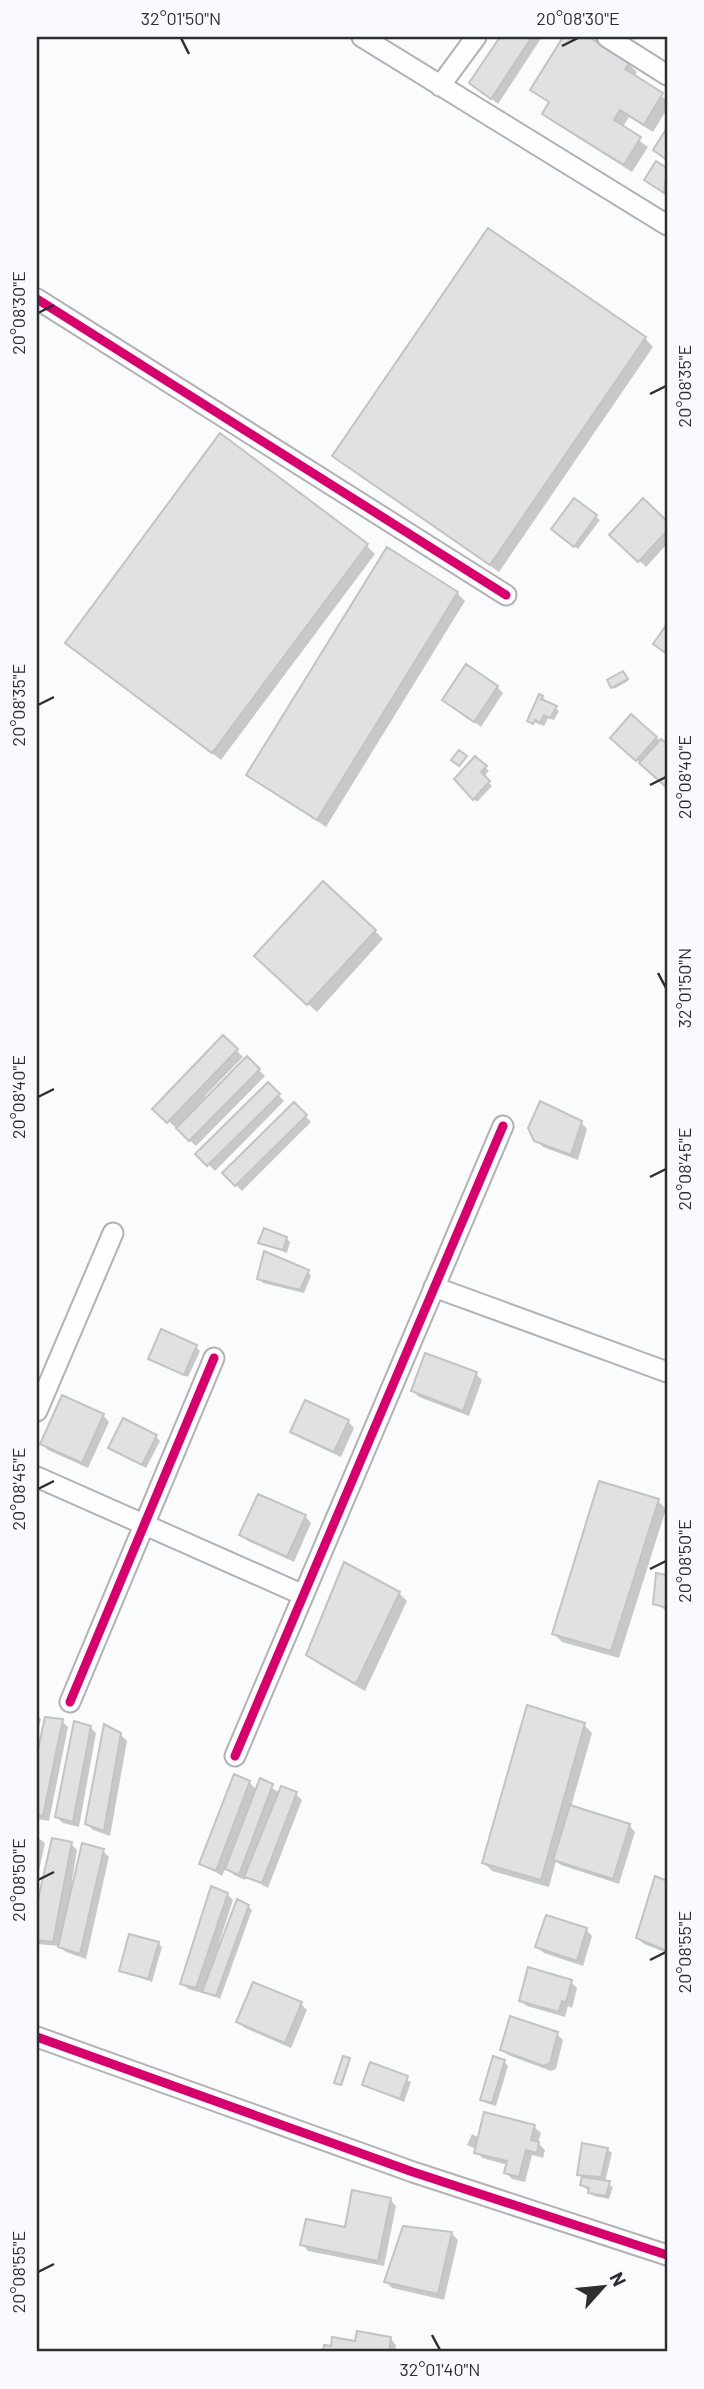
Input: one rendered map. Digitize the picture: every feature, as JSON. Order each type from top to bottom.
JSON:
[{"type":"street","points":[[362,37],[667,225]]},
{"type":"street","points":[[440,86],[476,37]]},
{"type":"street","points":[[607,37],[667,75]]},
{"type":"street","points":[[37,299],[506,595]]},
{"type":"street","points":[[235,1756],[301,1594],[503,1126]]},
{"type":"street","points":[[37,1411],[113,1233]]},
{"type":"street","points":[[434,1287],[667,1372]]},
{"type":"street","points":[[69,1702],[214,1358]]},
{"type":"street","points":[[37,1477],[301,1594]]},
{"type":"street","points":[[37,2037],[413,2172],[667,2255]]},
{"type":"building","points":[[500,37],[532,37],[491,99],[469,83]]},
{"type":"building","points":[[563,37],[589,37],[630,63],[625,69],[663,93],[644,125],[620,110],[614,120],[641,137],[624,165],[542,114],[549,102],[530,90]]},
{"type":"building","points":[[665,131],[667,132],[667,160],[653,150]]},
{"type":"building","points":[[656,161],[667,168],[664,193],[644,180]]},
{"type":"building","points":[[488,228],[646,337],[490,565],[332,456]]},
{"type":"building","points":[[220,433],[368,544],[212,753],[65,643]]},
{"type":"building","points":[[574,498],[597,515],[574,547],[551,529]]},
{"type":"building","points":[[643,498],[667,521],[667,531],[638,562],[609,535]]},
{"type":"building","points":[[387,547],[458,592],[317,820],[246,775]]},
{"type":"building","points":[[667,624],[667,654],[653,644]]},
{"type":"building","points":[[466,664],[498,686],[474,722],[442,700]]},
{"type":"building","points":[[623,671],[628,679],[611,688],[607,680]]},
{"type":"building","points":[[539,694],[543,696],[541,699],[557,706],[550,718],[544,715],[540,723],[535,720],[533,724],[527,721]]},
{"type":"building","points":[[631,714],[657,737],[636,761],[610,738]]},
{"type":"building","points":[[661,739],[667,744],[666,787],[639,763]]},
{"type":"building","points":[[459,750],[467,756],[459,766],[451,760]]},
{"type":"building","points":[[475,756],[487,766],[481,772],[490,781],[473,800],[454,779]]},
{"type":"building","points":[[323,881],[376,930],[307,1005],[254,956]]},
{"type":"building","points":[[223,1035],[238,1049],[167,1123],[152,1109]]},
{"type":"building","points":[[247,1056],[260,1069],[189,1141],[176,1128]]},
{"type":"building","points":[[268,1082],[280,1094],[207,1166],[195,1154]]},
{"type":"building","points":[[540,1101],[582,1121],[571,1155],[534,1141],[528,1128]]},
{"type":"building","points":[[294,1102],[307,1115],[235,1186],[222,1173]]},
{"type":"building","points":[[264,1228],[287,1237],[283,1250],[258,1243]]},
{"type":"building","points":[[264,1251],[309,1270],[300,1290],[257,1279]]},
{"type":"building","points":[[161,1329],[197,1345],[184,1375],[148,1359]]},
{"type":"building","points":[[425,1353],[477,1372],[463,1411],[411,1391]]},
{"type":"building","points":[[62,1395],[104,1414],[82,1463],[40,1444]]},
{"type":"building","points":[[305,1400],[349,1420],[334,1452],[290,1432]]},
{"type":"building","points":[[123,1418],[157,1435],[142,1465],[108,1448]]},
{"type":"building","points":[[599,1481],[659,1499],[611,1651],[552,1634]]},
{"type":"building","points":[[258,1494],[306,1515],[287,1557],[239,1535]]},
{"type":"building","points":[[344,1562],[400,1592],[356,1684],[306,1655]]},
{"type":"building","points":[[656,1573],[667,1575],[667,1608],[653,1604]]},
{"type":"building","points":[[527,1705],[585,1723],[541,1880],[482,1863]]},
{"type":"building","points":[[45,1717],[63,1719],[43,1816],[37,1815],[37,1754]]},
{"type":"building","points":[[74,1721],[91,1726],[73,1822],[55,1817]]},
{"type":"building","points":[[104,1724],[121,1733],[104,1831],[85,1824]]},
{"type":"building","points":[[234,1774],[250,1781],[216,1871],[199,1864]]},
{"type":"building","points":[[260,1778],[273,1784],[239,1875],[225,1869]]},
{"type":"building","points":[[281,1786],[297,1792],[262,1883],[244,1877]]},
{"type":"building","points":[[570,1805],[630,1824],[613,1879],[553,1860]]},
{"type":"building","points":[[52,1838],[72,1842],[53,1942],[37,1940],[37,1904]]},
{"type":"building","points":[[82,1843],[104,1849],[80,1954],[58,1947]]},
{"type":"building","points":[[655,1876],[667,1881],[667,1951],[636,1938]]},
{"type":"building","points":[[211,1886],[228,1893],[196,1988],[180,1984]]},
{"type":"building","points":[[237,1899],[249,1905],[216,1996],[202,1992]]},
{"type":"building","points":[[546,1915],[587,1928],[577,1961],[535,1947]]},
{"type":"building","points":[[129,1934],[159,1942],[148,1979],[119,1971]]},
{"type":"building","points":[[528,1967],[572,1980],[566,2003],[562,2001],[559,2012],[519,2001]]},
{"type":"building","points":[[253,1982],[302,2002],[285,2043],[236,2022]]},
{"type":"building","points":[[510,2016],[558,2032],[550,2063],[544,2066],[500,2050]]},
{"type":"building","points":[[343,2056],[350,2058],[341,2085],[334,2083]]},
{"type":"building","points":[[493,2056],[505,2060],[492,2103],[480,2100]]},
{"type":"building","points":[[370,2062],[408,2076],[400,2099],[362,2085]]},
{"type":"building","points":[[484,2112],[535,2125],[531,2140],[539,2142],[537,2153],[526,2150],[519,2177],[504,2173],[507,2161],[474,2153]]},
{"type":"building","points":[[582,2143],[608,2148],[601,2177],[577,2175]]},
{"type":"building","points":[[582,2177],[610,2181],[606,2196],[588,2193],[589,2188],[580,2185]]},
{"type":"building","points":[[352,2190],[391,2198],[378,2261],[300,2245],[306,2219],[345,2227]]},
{"type":"building","points":[[403,2226],[452,2232],[438,2294],[384,2282]]},
{"type":"building","points":[[357,2331],[391,2337],[389,2352],[323,2352],[324,2345],[331,2346],[332,2337],[355,2341]]},
{"type":"cycle path","points":[[37,299],[506,595]]},
{"type":"cycle path","points":[[235,1756],[503,1126]]},
{"type":"cycle path","points":[[70,1702],[214,1358]]},
{"type":"cycle path","points":[[37,2037],[413,2172],[667,2255]]}]
